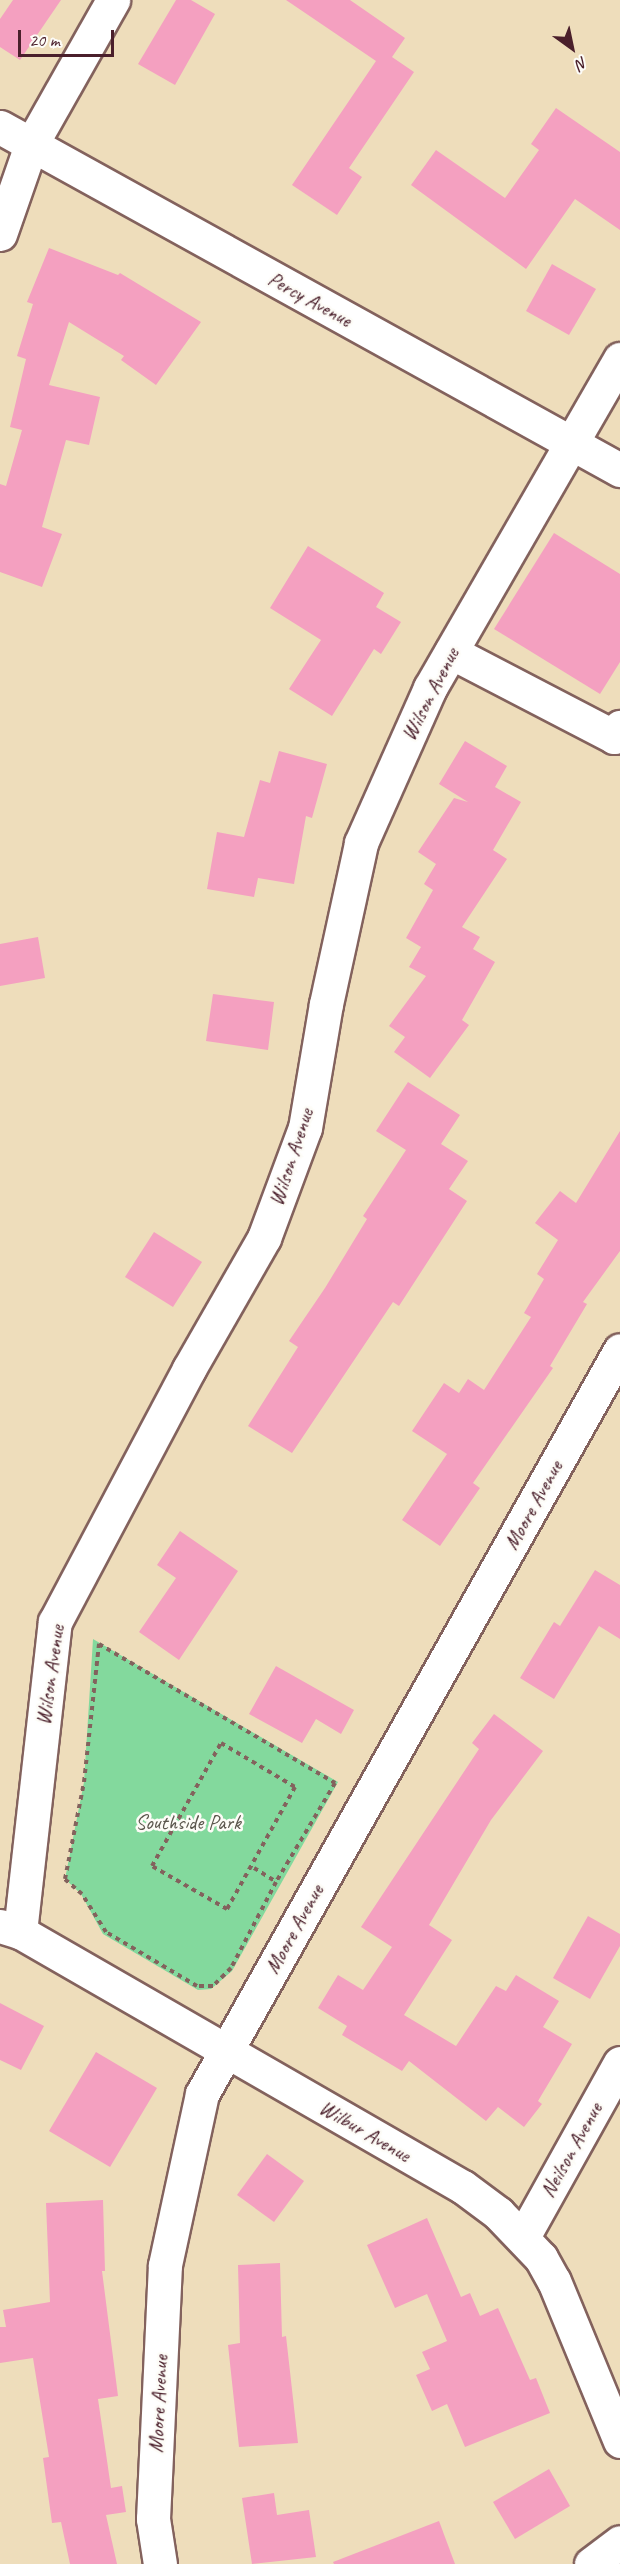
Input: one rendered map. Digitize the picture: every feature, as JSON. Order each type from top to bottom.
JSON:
[{"type":"street","points":[[0,234],[31,145],[113,0]]},
{"type":"street","name":"Percy Avenue","points":[[0,127],[620,470]]},
{"type":"street","name":"Wilson Avenue","points":[[10,1929],[54,1622],[264,1238],[305,1128],[326,1004],[361,843],[430,688],[573,444],[620,359]]},
{"type":"street","points":[[451,652],[614,737],[620,727]]},
{"type":"street","name":"Moore Avenue","points":[[160,2564],[153,2519],[165,2265],[202,2094],[620,1350]]},
{"type":"street","name":"Wilbur Avenue","points":[[10,1929],[463,2187],[523,2237],[540,2258],[568,2308],[620,2441]]},
{"type":"street","name":"Neilson Avenue","points":[[523,2237],[620,2063]]},
{"type":"street","points":[[591,2564],[620,2542]]},
{"type":"path","points":[[99,1644],[335,1783],[276,1882],[231,1968],[213,1986],[197,1986],[106,1932],[82,1894],[66,1879],[84,1782],[99,1644]]},
{"type":"path","points":[[222,1743],[295,1787],[253,1868],[227,1909],[153,1866],[222,1743]]},
{"type":"path","points":[[253,1868],[276,1882]]},
{"type":"green space","name":"Southside Park","points":[[93,1639],[338,1782],[232,1971],[211,1989],[198,1990],[103,1934],[81,1894],[65,1879],[84,1782]]},
{"type":"building","points":[[13,0],[61,0],[20,60],[0,47],[0,19]]},
{"type":"building","points":[[176,0],[191,0],[215,14],[175,85],[138,64]]},
{"type":"building","points":[[286,0],[350,0],[405,38],[392,57],[414,72],[349,168],[362,177],[337,215],[292,185],[376,61]]},
{"type":"building","points":[[556,108],[620,152],[620,230],[575,199],[526,269],[411,185],[436,150],[505,198],[539,150],[531,144]]},
{"type":"building","points":[[49,248],[118,275],[120,273],[201,322],[156,385],[121,360],[124,356],[69,322],[49,385],[100,397],[89,445],[66,440],[42,527],[62,534],[42,587],[0,572],[0,484],[6,486],[22,430],[10,427],[26,359],[17,356],[33,304],[27,302]]},
{"type":"building","points":[[552,264],[596,289],[569,335],[526,311]]},
{"type":"building","points":[[554,533],[620,574],[620,662],[600,694],[494,629]]},
{"type":"building","points":[[308,546],[384,593],[376,607],[401,622],[381,654],[374,649],[332,716],[289,689],[321,640],[270,608]]},
{"type":"building","points":[[465,741],[507,766],[495,787],[521,802],[493,850],[507,859],[462,927],[480,937],[473,949],[495,962],[462,1020],[469,1025],[430,1078],[394,1052],[405,1037],[389,1026],[426,976],[409,967],[421,947],[406,938],[433,890],[424,884],[436,864],[418,852],[454,798],[468,802],[439,784]]},
{"type":"building","points":[[279,751],[327,764],[312,818],[306,816],[294,884],[258,878],[254,897],[207,889],[217,832],[244,837],[260,780],[270,783]]},
{"type":"building","points":[[38,937],[45,978],[0,986],[0,944]]},
{"type":"building","points":[[213,994],[274,1002],[268,1050],[206,1041]]},
{"type":"building","points":[[408,1082],[460,1115],[441,1144],[468,1161],[449,1189],[467,1201],[399,1306],[393,1302],[292,1453],[248,1426],[298,1347],[289,1341],[325,1288],[367,1219],[363,1216],[406,1150],[376,1131]]},
{"type":"building","points":[[620,1131],[620,1251],[583,1302],[587,1304],[550,1366],[553,1368],[473,1483],[480,1488],[440,1546],[402,1520],[447,1454],[412,1431],[444,1383],[459,1393],[468,1379],[484,1390],[531,1317],[524,1313],[544,1279],[537,1274],[558,1240],[535,1223],[560,1191],[576,1203]]},
{"type":"building","points":[[154,1232],[202,1262],[173,1307],[125,1277]]},
{"type":"building","points":[[180,1531],[238,1571],[179,1660],[139,1632],[176,1578],[157,1565]]},
{"type":"building","points":[[595,1570],[620,1585],[620,1639],[599,1626],[554,1699],[520,1678],[554,1622],[560,1626]]},
{"type":"building","points":[[276,1666],[354,1710],[341,1734],[316,1719],[302,1743],[249,1714]]},
{"type":"building","points":[[494,1714],[543,1751],[491,1820],[429,1925],[452,1940],[404,2015],[456,2046],[496,1986],[506,1991],[516,1975],[559,2001],[543,2027],[572,2044],[538,2101],[542,2104],[524,2127],[498,2107],[486,2121],[409,2061],[402,2071],[342,2035],[347,2026],[318,2008],[338,1975],[363,1990],[392,1947],[361,1927],[479,1749],[472,1743]]},
{"type":"building","points":[[588,1916],[620,1934],[620,1946],[590,1999],[553,1978]]},
{"type":"building","points":[[0,2003],[44,2026],[21,2070],[0,2060]]},
{"type":"building","points":[[96,2052],[157,2088],[110,2167],[49,2131]]},
{"type":"building","points":[[267,2154],[304,2181],[274,2222],[237,2195]]},
{"type":"building","points":[[103,2200],[105,2271],[102,2271],[118,2396],[98,2399],[111,2488],[122,2486],[126,2512],[106,2515],[117,2564],[70,2564],[61,2522],[52,2523],[43,2458],[49,2457],[33,2358],[0,2363],[0,2327],[6,2327],[3,2310],[50,2302],[46,2203]]},
{"type":"building","points":[[427,2218],[461,2297],[470,2293],[480,2316],[498,2308],[530,2380],[536,2378],[550,2413],[465,2447],[447,2404],[432,2411],[416,2375],[430,2369],[422,2352],[447,2341],[427,2294],[395,2308],[367,2245]]},
{"type":"building","points":[[280,2263],[282,2337],[286,2336],[298,2443],[239,2447],[228,2345],[240,2343],[238,2265]]},
{"type":"building","points":[[549,2469],[570,2506],[515,2539],[493,2502]]},
{"type":"building","points":[[274,2493],[277,2515],[309,2510],[316,2557],[252,2564],[242,2498]]},
{"type":"building","points":[[439,2521],[455,2564],[334,2564],[333,2562]]}]
